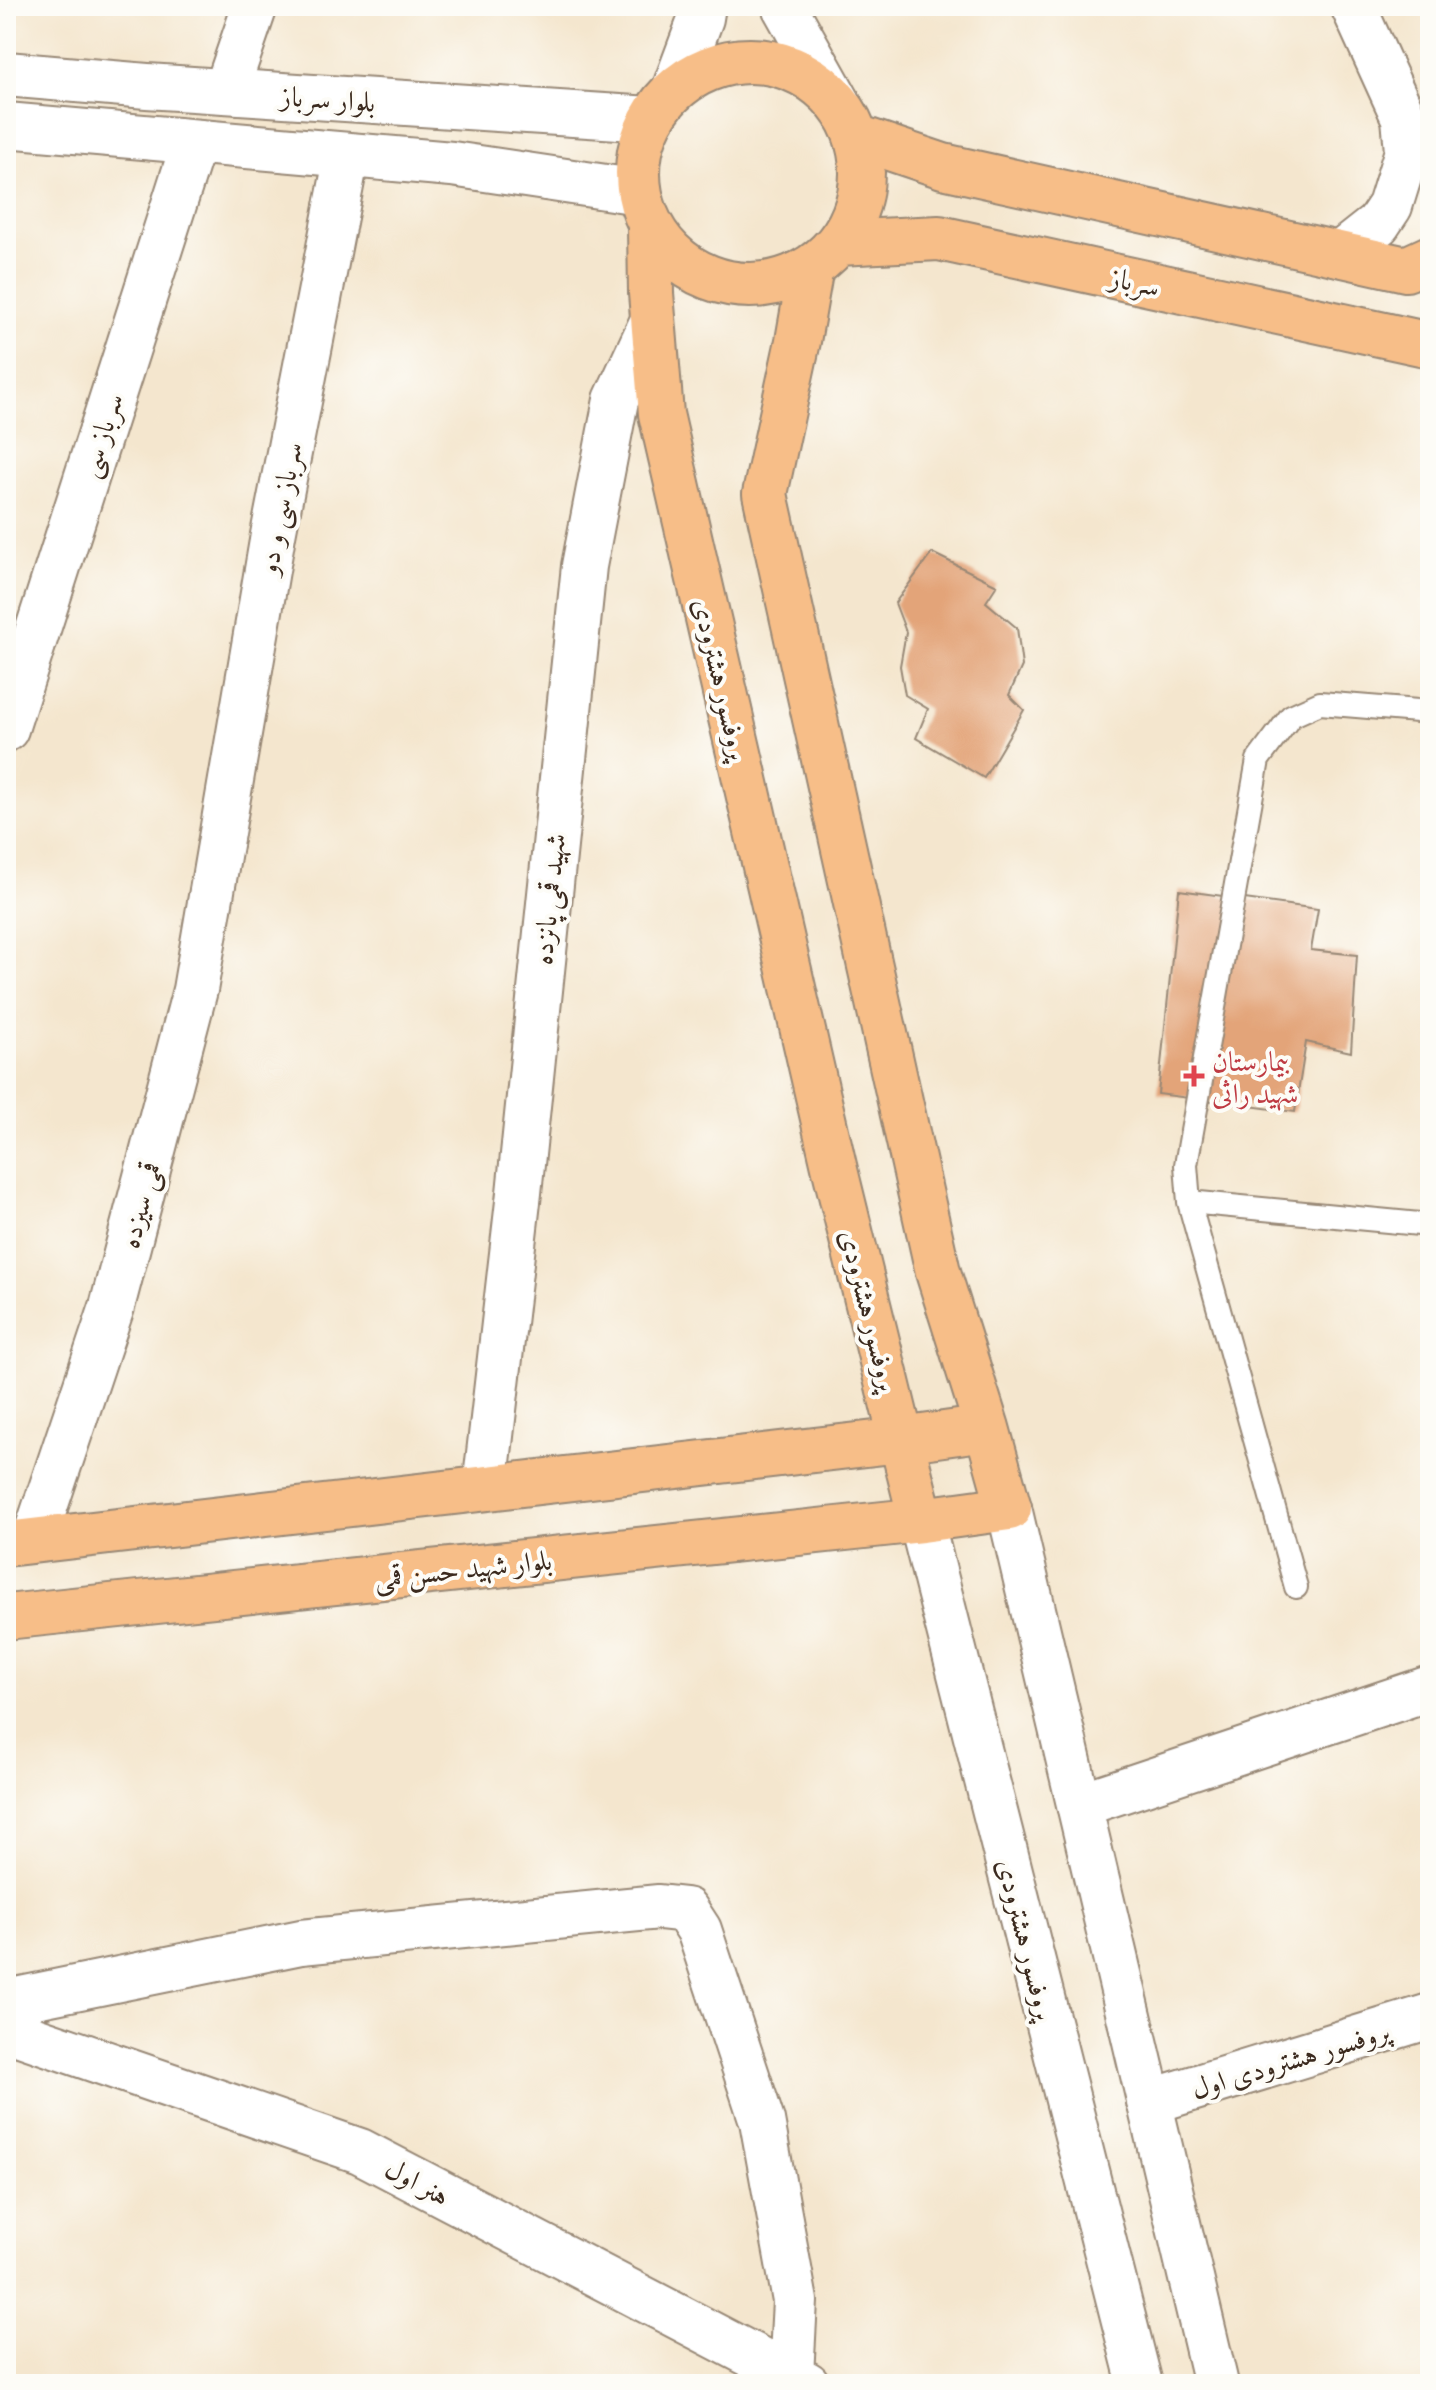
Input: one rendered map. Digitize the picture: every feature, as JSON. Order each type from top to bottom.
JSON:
[{"type":"main road","points":[[824,255],[777,282],[740,285],[705,276],[674,256],[645,210],[639,155],[662,104],[704,69],[740,60],[777,63],[811,78],[848,120],[943,166],[1406,269],[1430,258]]},
{"type":"main road","points":[[848,120],[862,173],[856,210],[824,255],[798,341],[765,494],[938,1272],[1009,1508]]},
{"type":"main road","name":"پروفسور هشترودی","points":[[645,210],[661,414],[834,1166],[921,1520]]},
{"type":"main road","name":"سرباز","points":[[824,255],[939,238],[1430,345]]},
{"type":"main road","points":[[20,1542],[987,1428]]},
{"type":"main road","name":"بلوار شهید حسن قمی","points":[[6,1617],[921,1520],[1009,1508]]},
{"type":"street","points":[[226,91],[255,6]]},
{"type":"street","points":[[662,104],[701,18],[703,6]]},
{"type":"street","points":[[784,6],[848,120]]},
{"type":"street","points":[[1340,254],[1378,224],[1390,206],[1407,151],[1404,118],[1353,6]]},
{"type":"street","name":"بلوار سرباز","points":[[6,74],[226,91],[662,104]]},
{"type":"street","name":"بلوار سرباز","points":[[6,125],[452,164],[645,210]]},
{"type":"street","name":"سرباز سی","points":[[6,729],[194,142]]},
{"type":"street","name":"سرباز سی و دو","points":[[217,862],[273,535],[347,155]]},
{"type":"street","name":"شهید قمی پانزده","points":[[485,1488],[584,566],[616,400],[653,320]]},
{"type":"street","name":"قمی سیزده","points":[[20,1542],[112,1307],[195,990],[217,862]]},
{"type":"street","points":[[1009,1508],[1216,2384]]},
{"type":"street","name":"پروفسور هشترودی","points":[[921,1520],[1140,2384]]},
{"type":"street","points":[[1079,1805],[1430,1688]]},
{"type":"street","points":[[6,2002],[301,1942],[659,1907],[686,1910],[699,1930],[762,2121],[795,2301],[778,2377]]},
{"type":"street","name":"پروفسور هشترودی اول","points":[[1149,2102],[1430,2016]]},
{"type":"street","name":"هنر اول","points":[[6,2029],[360,2151],[778,2377]]},
{"type":"lane","points":[[1296,1587],[1189,1202],[1186,1165],[1258,760],[1291,716],[1320,703],[1430,712]]},
{"type":"lane","points":[[1189,1202],[1430,1225]]},
{"type":"building","points":[[932,553],[997,585],[986,602],[1017,628],[1022,666],[1009,695],[1024,710],[984,778],[916,738],[928,709],[905,695],[900,666],[906,632],[895,603]]},
{"type":"building","points":[[1179,890],[1318,909],[1311,950],[1357,955],[1351,1052],[1306,1042],[1295,1112],[1158,1094]]},
{"type":"place","name":"بیمارستان شهید راثی","points":[[1194,1076]]}]
